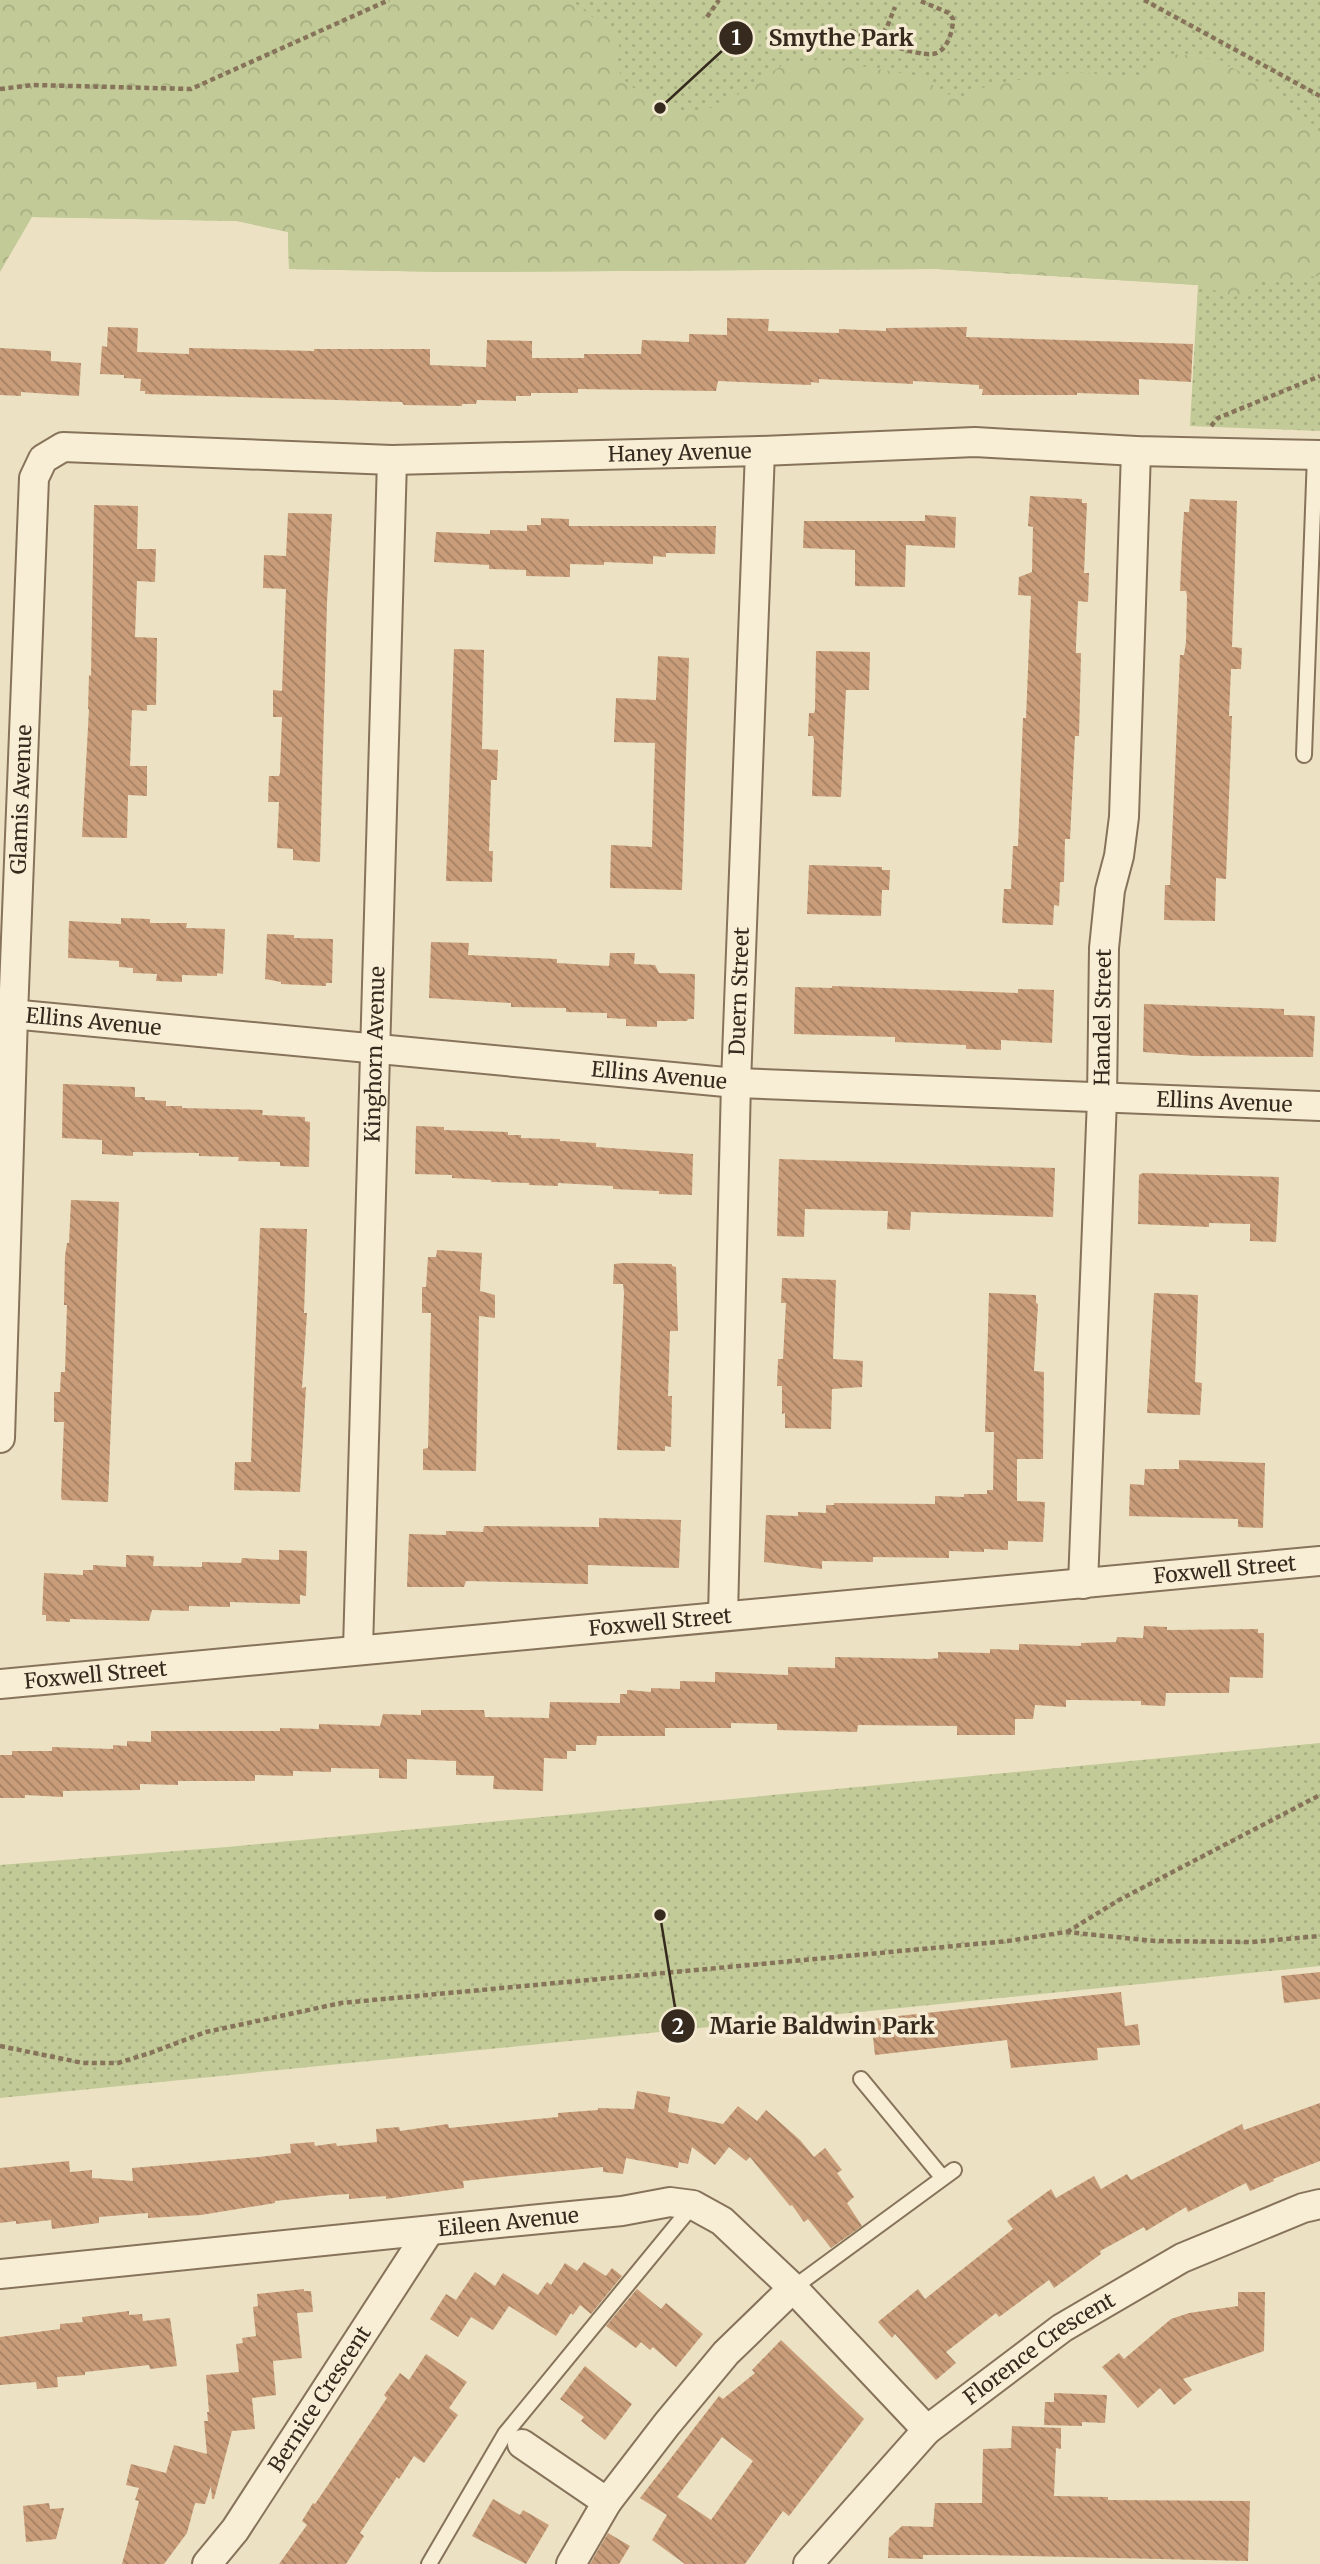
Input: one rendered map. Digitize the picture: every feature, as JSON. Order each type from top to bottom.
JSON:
[{"type":"street","name":"Haney Avenue","points":[[43,459],[63,447],[392,460],[760,451],[975,442],[1136,451],[1317,455]]},
{"type":"street","name":"Duern Street","points":[[723,1616],[736,1083],[760,451]]},
{"type":"street","name":"Handel Street","points":[[1083,1584],[1102,1099],[1104,948],[1110,890],[1125,817],[1136,451]]},
{"type":"street","name":"Glamis Avenue","points":[[0,1438],[6,1014],[34,478],[43,459]]},
{"type":"street","name":"Kinghorn Avenue","points":[[358,1649],[392,460]]},
{"type":"street","name":"Ellins Avenue","points":[[6,1014],[736,1083],[1320,1106]]},
{"type":"street","name":"Foxwell Street","points":[[0,1684],[1320,1561]]},
{"type":"street","name":"Eileen Avenue","points":[[0,2274],[622,2211],[670,2202],[693,2206],[722,2221],[793,2288],[928,2430]]},
{"type":"street","name":"Florence Crescent","points":[[808,2564],[928,2430],[1062,2328],[1170,2265],[1291,2213],[1320,2204]]},
{"type":"street","name":"Bernice Crescent","points":[[207,2564],[235,2530],[429,2231]]},
{"type":"street","points":[[571,2564],[607,2502],[667,2424],[726,2353],[793,2288]]},
{"type":"street","points":[[522,2444],[607,2502]]},
{"type":"lane","points":[[1304,755],[1317,455]]},
{"type":"lane","points":[[793,2288],[948,2173],[861,2079]]},
{"type":"lane","points":[[429,2564],[505,2434],[693,2206]]},
{"type":"path","points":[[0,89],[33,85],[191,89],[389,0]]},
{"type":"path","points":[[707,16],[719,0]]},
{"type":"path","points":[[851,31],[932,54],[942,49],[950,34],[953,19],[948,13],[918,0]]},
{"type":"path","points":[[1144,0],[1320,96]]},
{"type":"path","points":[[878,40],[895,7]]},
{"type":"path","points":[[1206,431],[1218,418],[1320,376]]},
{"type":"path","points":[[1066,1932],[1119,1900],[1320,1795]]},
{"type":"path","points":[[0,2046],[82,2063],[118,2063],[206,2032],[341,2003],[1008,1941],[1066,1932],[1155,1941],[1210,1942],[1251,1942],[1320,1936]]},
{"type":"green space","points":[[0,0],[1320,0],[1320,431],[1190,426],[1198,285],[937,269],[449,272],[289,269],[288,232],[237,221],[32,217]]},
{"type":"green space","points":[[0,0],[571,0],[621,40],[613,63],[628,85],[684,113],[721,106],[784,64],[822,59],[916,76],[957,99],[992,84],[1077,72],[1141,78],[1161,54],[1204,57],[1239,71],[1269,89],[1297,110],[1320,133],[1320,276],[1262,281],[1235,297],[1198,285],[937,269],[449,272],[289,269],[288,232],[237,221],[32,217],[0,272]]},
{"type":"green space","points":[[1320,1743],[1320,1966],[0,2098],[0,1865],[227,1847]]},
{"type":"building","points":[[727,318],[769,319],[768,331],[839,333],[839,329],[886,331],[886,328],[967,327],[966,337],[1193,344],[1191,382],[1139,379],[1139,395],[982,395],[983,389],[979,389],[979,385],[913,381],[913,384],[819,379],[819,383],[811,382],[811,385],[718,381],[716,391],[578,389],[578,393],[531,393],[531,396],[516,396],[516,401],[477,400],[476,404],[462,406],[145,394],[145,391],[140,391],[141,379],[100,374],[102,346],[107,347],[108,327],[138,328],[137,352],[189,354],[189,348],[314,351],[430,349],[430,365],[486,367],[487,340],[532,341],[532,358],[641,354],[642,340],[689,342],[689,334],[727,335]]},
{"type":"building","points":[[0,348],[51,351],[51,361],[81,363],[79,396],[21,392],[21,396],[0,395]]},
{"type":"building","points":[[1030,496],[1082,499],[1082,503],[1087,503],[1084,573],[1089,573],[1088,602],[1078,601],[1076,646],[1076,653],[1081,653],[1079,736],[1075,736],[1070,839],[1065,839],[1064,882],[1060,882],[1059,906],[1054,905],[1053,925],[1002,923],[1004,889],[1011,889],[1013,846],[1018,846],[1031,596],[1018,595],[1019,577],[1032,572],[1033,527],[1028,526]]},
{"type":"building","points":[[1190,499],[1237,501],[1232,647],[1242,648],[1241,669],[1231,669],[1229,716],[1232,716],[1226,879],[1216,878],[1215,921],[1164,920],[1165,885],[1170,885],[1180,655],[1184,655],[1186,642],[1187,596],[1186,591],[1180,591],[1182,544],[1184,512],[1189,512]]},
{"type":"building","points":[[94,505],[138,506],[137,549],[156,549],[155,582],[137,581],[135,637],[157,638],[156,705],[147,705],[147,711],[132,710],[130,766],[147,766],[147,796],[128,795],[127,838],[82,837],[89,675],[91,676]]},
{"type":"building","points":[[288,513],[332,514],[320,862],[293,860],[293,849],[277,848],[279,802],[268,802],[269,776],[279,776],[280,773],[282,717],[273,717],[273,690],[282,691],[286,589],[263,588],[264,555],[286,556]]},
{"type":"building","points":[[925,515],[956,517],[955,548],[906,545],[905,587],[855,586],[855,550],[803,548],[804,521],[925,521]]},
{"type":"building","points":[[541,518],[569,519],[569,526],[716,526],[715,554],[666,553],[666,557],[653,556],[653,564],[570,564],[570,577],[526,576],[526,570],[489,569],[489,565],[434,562],[436,532],[490,534],[490,530],[527,531],[527,525],[541,525]]},
{"type":"building","points":[[454,649],[484,650],[482,749],[498,750],[497,780],[491,780],[489,851],[493,851],[492,882],[446,881]]},
{"type":"building","points":[[816,651],[870,652],[869,690],[846,690],[841,797],[812,796],[814,740],[813,736],[808,736],[809,713],[814,713],[815,710]]},
{"type":"building","points":[[658,656],[689,658],[682,890],[610,888],[611,845],[652,847],[655,743],[614,742],[616,698],[656,700]]},
{"type":"building","points":[[809,865],[882,867],[882,870],[890,870],[889,890],[882,890],[881,916],[807,914]]},
{"type":"building","points":[[121,918],[150,919],[150,923],[187,923],[186,928],[225,929],[223,974],[182,975],[182,982],[156,981],[157,974],[133,973],[133,968],[119,967],[119,961],[68,958],[69,921],[121,924]]},
{"type":"building","points":[[267,934],[333,939],[332,983],[326,983],[326,986],[281,984],[265,979]]},
{"type":"building","points":[[431,942],[469,943],[468,955],[557,959],[557,963],[609,966],[610,953],[635,953],[634,964],[655,965],[659,973],[695,974],[694,1019],[657,1021],[657,1027],[626,1026],[626,1019],[607,1018],[607,1013],[566,1012],[566,1008],[511,1007],[511,1003],[429,998]]},
{"type":"building","points":[[795,987],[1018,993],[1018,989],[1054,990],[1052,1043],[1001,1040],[1001,1050],[966,1049],[966,1045],[895,1042],[895,1037],[794,1034]]},
{"type":"building","points":[[1144,1004],[1284,1009],[1284,1015],[1315,1016],[1313,1057],[1196,1056],[1143,1052]]},
{"type":"building","points":[[63,1084],[135,1087],[135,1097],[166,1101],[166,1106],[263,1110],[262,1115],[305,1117],[305,1121],[310,1122],[309,1167],[280,1166],[280,1162],[238,1161],[239,1157],[199,1156],[199,1153],[133,1152],[133,1156],[102,1154],[102,1140],[62,1138]]},
{"type":"building","points":[[416,1126],[444,1127],[444,1130],[508,1132],[508,1135],[521,1135],[521,1138],[596,1143],[596,1147],[693,1154],[692,1195],[613,1189],[613,1186],[558,1183],[558,1186],[529,1185],[452,1178],[452,1175],[415,1174]]},
{"type":"building","points":[[779,1159],[1055,1168],[1053,1217],[911,1212],[910,1230],[887,1229],[888,1211],[805,1209],[804,1237],[777,1236]]},
{"type":"building","points":[[1139,1175],[1279,1177],[1276,1242],[1250,1241],[1250,1224],[1209,1223],[1209,1227],[1138,1224]]},
{"type":"building","points":[[71,1200],[119,1202],[108,1502],[62,1500],[61,1497],[64,1422],[54,1422],[54,1392],[60,1392],[61,1372],[65,1372],[65,1256],[69,1243]]},
{"type":"building","points":[[260,1228],[307,1229],[304,1313],[307,1313],[302,1388],[306,1387],[300,1492],[234,1490],[235,1462],[251,1462]]},
{"type":"building","points":[[437,1250],[482,1253],[480,1291],[495,1295],[495,1318],[479,1316],[476,1471],[423,1470],[423,1449],[428,1448],[431,1313],[422,1313],[422,1287],[426,1287],[428,1257],[436,1257]]},
{"type":"building","points":[[614,1264],[672,1264],[676,1267],[678,1331],[670,1331],[668,1396],[672,1396],[671,1447],[665,1446],[665,1451],[617,1450],[624,1293],[623,1284],[613,1284]]},
{"type":"building","points":[[782,1278],[836,1280],[833,1359],[863,1361],[862,1387],[832,1389],[831,1429],[785,1428],[782,1386],[777,1386],[778,1359],[783,1359],[786,1303],[781,1303]]},
{"type":"building","points":[[989,1293],[1036,1295],[1038,1304],[1034,1371],[1044,1372],[1043,1459],[1017,1459],[1017,1501],[1045,1502],[1043,1542],[1008,1541],[1008,1550],[949,1551],[949,1558],[873,1557],[873,1562],[822,1561],[822,1569],[764,1562],[766,1515],[826,1513],[826,1505],[834,1503],[935,1504],[935,1496],[964,1497],[964,1494],[987,1494],[987,1490],[993,1490],[994,1432],[985,1432]]},
{"type":"building","points":[[1154,1293],[1198,1295],[1195,1382],[1202,1383],[1200,1415],[1147,1413]]},
{"type":"building","points":[[1179,1460],[1265,1463],[1263,1528],[1238,1527],[1238,1519],[1129,1516],[1130,1484],[1144,1485],[1145,1469],[1179,1469]]},
{"type":"building","points":[[599,1518],[681,1520],[679,1568],[588,1565],[588,1584],[466,1581],[464,1587],[407,1587],[409,1534],[483,1532],[484,1526],[599,1527]]},
{"type":"building","points":[[279,1550],[307,1551],[306,1596],[300,1595],[300,1604],[230,1602],[230,1607],[189,1606],[189,1611],[152,1610],[149,1621],[46,1621],[46,1615],[42,1615],[44,1573],[83,1575],[83,1570],[93,1570],[93,1565],[126,1567],[126,1555],[154,1556],[153,1566],[202,1567],[202,1562],[241,1563],[242,1558],[279,1560]]},
{"type":"building","points":[[1144,1626],[1167,1627],[1167,1630],[1258,1629],[1258,1633],[1264,1633],[1263,1678],[1230,1677],[1229,1693],[1166,1693],[1165,1706],[1141,1705],[1141,1701],[1078,1700],[1066,1700],[1066,1707],[1035,1705],[1033,1719],[1015,1719],[1015,1735],[957,1735],[957,1726],[858,1725],[857,1732],[777,1730],[777,1724],[731,1723],[731,1728],[665,1728],[665,1736],[597,1736],[596,1745],[576,1745],[576,1751],[567,1751],[567,1759],[544,1758],[543,1791],[493,1789],[494,1776],[456,1775],[456,1761],[407,1759],[407,1779],[379,1778],[379,1769],[331,1768],[331,1772],[293,1771],[293,1776],[255,1775],[255,1781],[178,1781],[178,1785],[140,1784],[140,1790],[63,1791],[63,1797],[25,1795],[25,1798],[0,1798],[0,1755],[12,1755],[12,1751],[52,1751],[52,1747],[113,1749],[113,1745],[127,1746],[127,1741],[151,1742],[151,1731],[280,1731],[280,1728],[319,1729],[319,1724],[380,1726],[383,1714],[421,1715],[421,1710],[484,1710],[485,1717],[549,1718],[550,1702],[620,1703],[620,1694],[627,1694],[627,1690],[651,1692],[651,1688],[680,1689],[680,1681],[715,1682],[715,1672],[788,1675],[788,1667],[835,1668],[835,1657],[929,1659],[938,1658],[938,1652],[990,1653],[990,1649],[1019,1650],[1019,1644],[1081,1646],[1081,1643],[1116,1642],[1117,1637],[1143,1638]]},
{"type":"building","points":[[1320,1972],[1320,1999],[1284,2003],[1281,1976]]},
{"type":"building","points":[[1121,1992],[1125,2026],[1138,2024],[1140,2045],[1097,2048],[1098,2060],[1011,2068],[1007,2040],[875,2055],[871,2019]]},
{"type":"building","points":[[637,2091],[670,2097],[668,2112],[723,2124],[738,2106],[757,2121],[766,2110],[800,2140],[814,2157],[825,2148],[842,2170],[837,2173],[854,2197],[847,2203],[862,2226],[831,2248],[808,2219],[804,2222],[750,2157],[746,2161],[729,2147],[715,2165],[692,2147],[688,2164],[679,2162],[678,2168],[626,2158],[623,2174],[603,2172],[603,2167],[463,2181],[464,2188],[386,2199],[386,2196],[349,2199],[349,2194],[331,2195],[275,2201],[201,2215],[148,2218],[148,2213],[99,2217],[99,2223],[52,2229],[51,2220],[0,2223],[0,2168],[69,2161],[70,2172],[92,2170],[92,2178],[133,2181],[132,2168],[291,2153],[290,2144],[314,2142],[315,2146],[336,2143],[337,2146],[377,2142],[376,2129],[399,2127],[400,2131],[448,2124],[449,2128],[558,2117],[558,2113],[598,2108],[634,2109]]},
{"type":"building","points":[[1320,2103],[1320,2161],[1250,2191],[1246,2183],[1188,2212],[1186,2207],[1146,2231],[1144,2227],[1100,2251],[1101,2254],[1054,2288],[1049,2280],[999,2317],[996,2313],[946,2352],[956,2363],[936,2380],[895,2334],[892,2338],[878,2322],[918,2289],[925,2299],[1013,2229],[1007,2221],[1051,2189],[1056,2198],[1094,2176],[1101,2189],[1127,2174],[1131,2180],[1242,2124],[1244,2130]]},
{"type":"building","points":[[584,2262],[606,2276],[612,2268],[622,2276],[591,2314],[580,2305],[573,2315],[571,2313],[556,2336],[509,2306],[493,2330],[471,2317],[458,2337],[430,2319],[446,2294],[456,2300],[475,2272],[495,2286],[503,2273],[538,2295],[547,2282],[551,2285],[565,2263],[577,2271]]},
{"type":"building","points":[[304,2289],[311,2291],[313,2312],[297,2313],[302,2358],[273,2361],[276,2395],[252,2398],[255,2429],[232,2431],[214,2499],[211,2486],[205,2504],[195,2503],[187,2533],[164,2564],[122,2564],[139,2501],[135,2500],[139,2488],[126,2485],[131,2464],[166,2473],[174,2445],[207,2454],[204,2421],[208,2421],[209,2412],[206,2375],[239,2372],[236,2344],[243,2343],[242,2338],[256,2336],[253,2307],[258,2306],[257,2294]]},
{"type":"building","points":[[637,2289],[661,2309],[666,2303],[703,2334],[676,2367],[653,2347],[650,2350],[641,2342],[636,2348],[606,2326]]},
{"type":"building","points":[[1238,2292],[1265,2292],[1264,2351],[1183,2379],[1192,2390],[1174,2405],[1160,2388],[1138,2408],[1102,2367],[1119,2353],[1124,2359],[1171,2319],[1189,2313],[1238,2306]]},
{"type":"building","points":[[129,2311],[129,2315],[142,2314],[143,2321],[170,2318],[177,2366],[150,2369],[149,2365],[85,2372],[85,2375],[57,2377],[58,2387],[37,2389],[36,2382],[0,2385],[0,2337],[60,2329],[60,2324],[83,2322],[82,2317]]},
{"type":"building","points":[[781,2340],[864,2419],[789,2516],[783,2511],[745,2564],[685,2564],[652,2540],[667,2515],[640,2498],[719,2396],[723,2399],[755,2373],[752,2370]],"holes":[[[722,2437],[753,2461],[711,2520],[677,2497]]]},
{"type":"building","points":[[426,2354],[467,2382],[449,2408],[458,2415],[424,2463],[414,2456],[399,2479],[397,2477],[360,2533],[364,2536],[346,2564],[279,2564],[307,2525],[302,2521],[313,2503],[315,2504],[387,2398],[384,2395],[400,2373],[409,2380]]},
{"type":"building","points":[[585,2366],[632,2404],[605,2440],[581,2421],[584,2417],[560,2399]]},
{"type":"building","points":[[1054,2393],[1107,2395],[1105,2423],[1082,2422],[1082,2426],[1044,2425],[1045,2402],[1054,2402]]},
{"type":"building","points":[[1012,2426],[1061,2428],[1061,2449],[1056,2448],[1054,2496],[1108,2497],[1108,2500],[1250,2501],[1248,2561],[982,2555],[923,2555],[923,2559],[888,2558],[889,2538],[902,2526],[933,2527],[935,2503],[982,2503],[983,2449],[1011,2448]]},
{"type":"building","points":[[493,2499],[520,2515],[523,2510],[549,2525],[526,2564],[472,2536]]},
{"type":"building","points":[[49,2503],[50,2509],[64,2508],[56,2539],[26,2542],[23,2506]]},
{"type":"building","points":[[608,2533],[630,2546],[619,2564],[590,2564]]},
{"type":"place","name":"Smythe Park","points":[[660,108]]},
{"type":"place","name":"Marie Baldwin Park","points":[[660,1915]]}]
